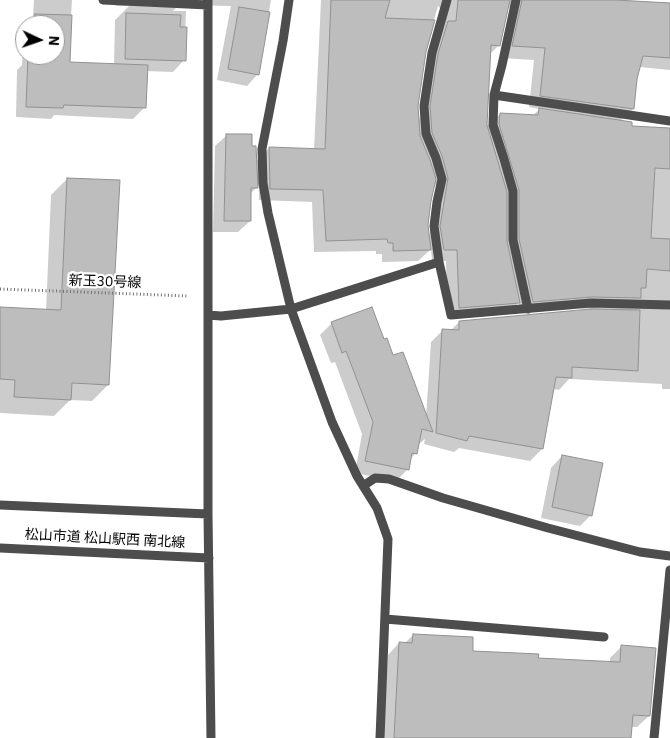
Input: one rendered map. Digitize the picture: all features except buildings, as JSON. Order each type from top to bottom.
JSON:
[{"type":"street","points":[[104,0],[208,2],[208,514],[211,738]]},
{"type":"street","points":[[289,0],[262,149],[262,183],[291,309],[332,422],[362,486],[377,508],[388,539],[380,738]]},
{"type":"street","points":[[447,0],[432,53],[424,106],[426,134],[442,179],[434,226],[451,315],[591,303],[670,305]]},
{"type":"street","points":[[516,0],[494,95],[493,125],[513,191],[513,240],[528,308]]},
{"type":"street","points":[[494,95],[670,121]]},
{"type":"street","points":[[208,315],[221,316],[291,309],[440,262]]},
{"type":"street","points":[[362,486],[375,478],[388,480],[548,528],[640,552],[670,556]]},
{"type":"street","name":"松山市道 松山駅西 南北線","points":[[0,505],[208,514]]},
{"type":"street","name":"松山市道 松山駅西 南北線","points":[[0,548],[209,558]]},
{"type":"street","points":[[654,738],[670,570]]},
{"type":"street","points":[[385,619],[604,636]]},
{"type":"path","name":"新玉30号線","points":[[0,289],[208,297]]}]
